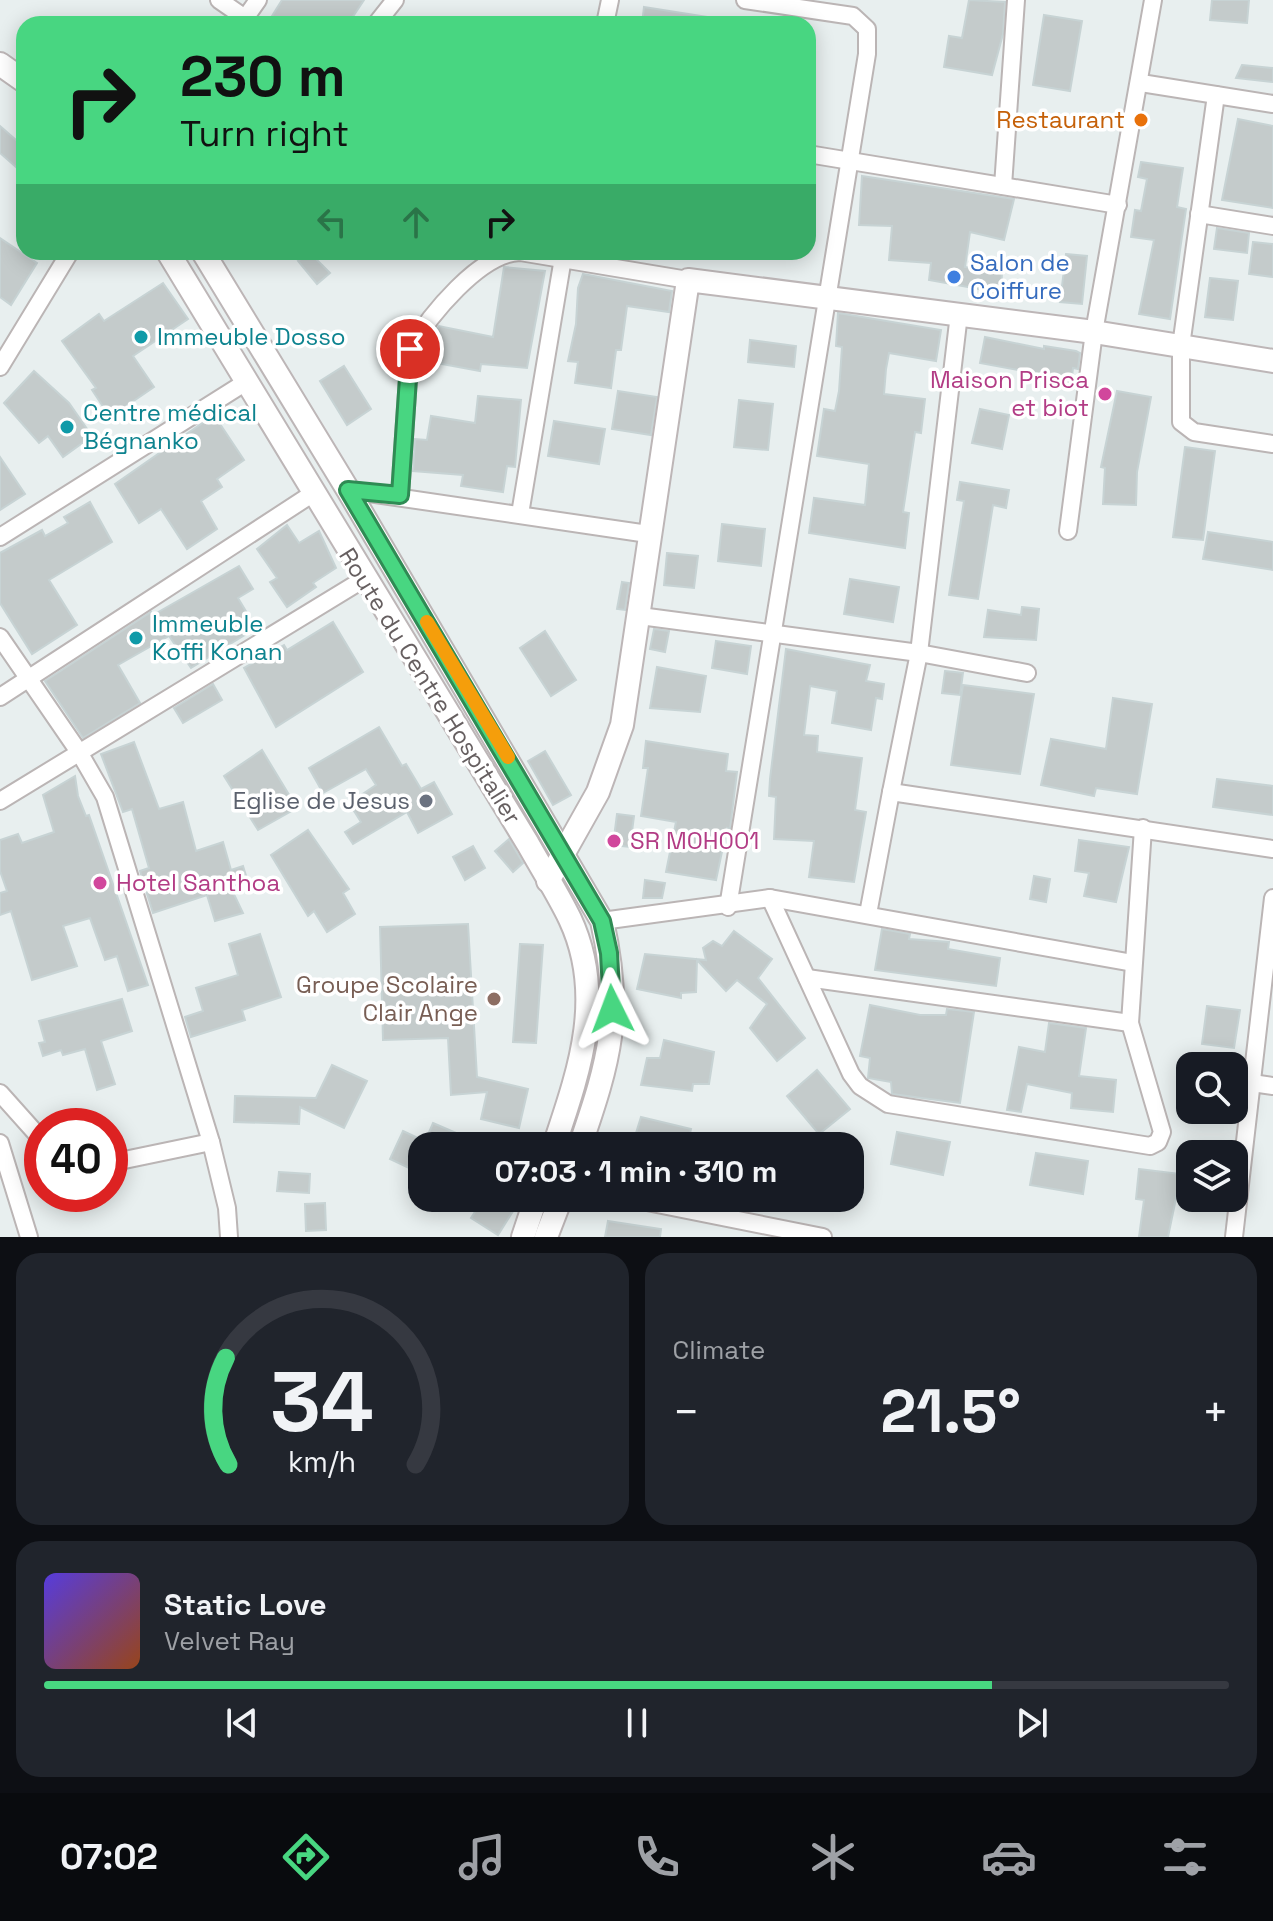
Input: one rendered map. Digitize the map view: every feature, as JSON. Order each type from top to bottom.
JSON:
[{"type":"street","points":[[219,0],[237,16]]},
{"type":"street","points":[[382,16],[395,0]]},
{"type":"street","points":[[728,907],[867,54],[867,29],[853,16],[745,0]]},
{"type":"street","points":[[1003,186],[1016,0]]},
{"type":"street","points":[[1068,531],[1094,332],[1141,83],[1153,0]]},
{"type":"street","points":[[1141,83],[1273,104]]},
{"type":"street","points":[[1216,95],[1181,346],[1181,422],[1194,432],[1273,444]]},
{"type":"street","points":[[816,155],[1118,205]]},
{"type":"street","points":[[1199,214],[1273,226]]},
{"type":"street","points":[[0,367],[65,260]]},
{"type":"street","name":"Route du Centre Hospitalier","points":[[173,260],[571,921],[584,962],[589,1007],[584,1052],[558,1132]]},
{"type":"street","name":"Route du Centre Hospitalier","points":[[208,260],[348,490],[602,921],[609,953],[613,1032],[604,1075],[585,1132]]},
{"type":"street","points":[[400,495],[410,349],[420,332],[490,260]]},
{"type":"street","points":[[520,514],[562,260]]},
{"type":"street","points":[[579,260],[688,280],[1094,332],[1273,361]]},
{"type":"street","points":[[548,881],[598,792],[622,725],[688,280]]},
{"type":"street","points":[[868,914],[919,653],[959,314]]},
{"type":"street","points":[[0,537],[246,382]]},
{"type":"street","points":[[348,490],[400,495],[648,534]]},
{"type":"street","points":[[0,697],[312,494]]},
{"type":"street","points":[[0,801],[364,579]]},
{"type":"street","points":[[640,616],[919,653],[1027,673]]},
{"type":"street","points":[[0,637],[26,680],[79,752],[105,797],[211,1142],[227,1208],[229,1237]]},
{"type":"street","points":[[891,792],[1273,849]]},
{"type":"street","points":[[770,898],[851,1074],[860,1086],[888,1104],[1150,1146],[1158,1142],[1162,1132],[1130,1023],[1143,828]]},
{"type":"street","points":[[602,921],[728,907],[770,898],[1133,963]]},
{"type":"street","points":[[1234,1237],[1273,898]]},
{"type":"street","points":[[807,978],[1130,1023]]},
{"type":"street","points":[[1252,1083],[1273,1086]]},
{"type":"street","points":[[0,1093],[24,1120]]},
{"type":"street","points":[[128,1159],[211,1142]]},
{"type":"street","points":[[0,1143],[29,1237]]},
{"type":"street","points":[[523,1237],[531,1212]]},
{"type":"street","points":[[546,1237],[556,1212]]},
{"type":"street","points":[[697,1212],[823,1237]]},
{"type":"building","points":[[282,0],[364,0],[353,16],[272,16]]},
{"type":"building","points":[[969,0],[1005,2],[1003,34],[992,75],[944,67],[949,36],[962,38]]},
{"type":"building","points":[[1212,0],[1249,0],[1247,23],[1210,20]]},
{"type":"building","points":[[644,7],[702,16],[643,16]]},
{"type":"building","points":[[1044,15],[1082,21],[1070,91],[1033,85]]},
{"type":"building","points":[[1242,65],[1273,68],[1273,82],[1236,78]]},
{"type":"building","points":[[1238,119],[1273,126],[1273,208],[1222,200]]},
{"type":"building","points":[[0,126],[16,140],[16,167],[0,153]]},
{"type":"building","points":[[1141,162],[1183,168],[1177,207],[1186,209],[1170,319],[1139,314],[1154,240],[1131,237],[1135,210],[1141,211],[1147,179],[1138,177]]},
{"type":"building","points":[[862,176],[1014,199],[1004,240],[970,232],[965,267],[1002,272],[1001,293],[929,280],[931,263],[889,260],[892,226],[859,225]]},
{"type":"building","points":[[1217,228],[1249,233],[1247,253],[1214,249]]},
{"type":"building","points":[[0,238],[16,249],[16,260],[37,263],[11,305],[0,297]]},
{"type":"building","points":[[1253,242],[1273,244],[1273,277],[1249,274]]},
{"type":"building","points":[[1066,254],[1087,256],[1082,304],[1060,302]]},
{"type":"building","points":[[317,260],[330,273],[317,284],[298,261]]},
{"type":"building","points":[[504,267],[545,271],[527,368],[481,364],[480,371],[431,362],[435,332],[439,326],[493,337]]},
{"type":"building","points":[[583,274],[672,291],[669,312],[627,306],[621,350],[616,350],[611,388],[575,383],[578,362],[568,361],[576,324],[578,288]]},
{"type":"building","points":[[1210,278],[1238,281],[1233,320],[1205,317]]},
{"type":"building","points":[[163,283],[188,319],[133,356],[154,387],[110,417],[92,390],[96,388],[62,341],[99,314],[104,321]]},
{"type":"building","points":[[838,313],[941,330],[936,361],[889,353],[886,369],[884,394],[925,399],[921,433],[915,432],[903,512],[909,513],[905,548],[809,533],[814,498],[865,505],[869,464],[817,456],[824,409],[835,411],[839,391],[842,347],[836,346]]},
{"type":"building","points":[[985,337],[1080,353],[1078,369],[1073,368],[1071,385],[1039,380],[1040,374],[980,363]]},
{"type":"building","points":[[750,340],[796,346],[794,367],[748,362]]},
{"type":"building","points":[[344,366],[371,409],[347,425],[320,381]]},
{"type":"building","points":[[34,371],[69,403],[92,436],[63,457],[48,436],[39,443],[4,403]]},
{"type":"building","points":[[618,391],[657,397],[651,435],[612,429]]},
{"type":"building","points":[[1117,391],[1151,397],[1137,472],[1136,505],[1103,504],[1105,468],[1101,467]]},
{"type":"building","points":[[478,396],[521,400],[515,467],[507,466],[503,492],[461,486],[463,475],[413,471],[415,439],[427,440],[431,416],[475,423]]},
{"type":"building","points":[[739,400],[773,404],[768,450],[734,447]]},
{"type":"building","points":[[980,409],[1009,415],[1002,449],[972,443]]},
{"type":"building","points":[[214,415],[244,460],[217,479],[222,487],[201,501],[217,529],[187,549],[161,509],[139,523],[115,484]]},
{"type":"building","points":[[554,421],[605,429],[599,464],[548,456]]},
{"type":"building","points":[[1185,447],[1215,451],[1203,540],[1173,537]]},
{"type":"building","points":[[0,457],[25,494],[0,510]]},
{"type":"building","points":[[960,482],[1009,490],[1006,508],[993,505],[978,599],[949,595],[964,501],[957,500]]},
{"type":"building","points":[[90,502],[112,542],[49,580],[77,625],[32,654],[0,603],[0,553],[42,530],[45,536],[68,523],[64,517]]},
{"type":"building","points":[[722,524],[765,529],[761,566],[718,561]]},
{"type":"building","points":[[287,525],[299,543],[319,531],[336,568],[313,583],[316,587],[287,607],[270,582],[277,578],[257,549]]},
{"type":"building","points":[[1208,532],[1273,542],[1273,570],[1203,559]]},
{"type":"building","points":[[667,553],[698,556],[694,588],[664,585]]},
{"type":"building","points":[[239,566],[253,589],[238,598],[256,628],[191,668],[169,636],[118,665],[140,703],[83,738],[45,681],[151,612],[153,615]]},
{"type":"building","points":[[850,579],[899,587],[893,622],[844,614]]},
{"type":"building","points":[[622,582],[629,583],[625,610],[617,609]]},
{"type":"building","points":[[1022,607],[1039,609],[1036,640],[984,637],[988,610],[1021,615]]},
{"type":"building","points":[[333,622],[363,672],[276,727],[244,668],[284,645],[287,650]]},
{"type":"building","points":[[654,629],[669,631],[665,652],[650,649]]},
{"type":"building","points":[[545,631],[576,680],[551,696],[520,648]]},
{"type":"building","points":[[716,641],[751,646],[747,674],[712,668]]},
{"type":"building","points":[[786,649],[870,665],[866,681],[884,684],[882,699],[876,698],[871,730],[832,723],[837,691],[810,686],[804,735],[818,736],[817,752],[862,758],[855,810],[866,812],[854,882],[809,877],[814,841],[774,839],[776,797],[769,796],[770,779]]},
{"type":"building","points":[[657,667],[706,676],[700,712],[650,708]]},
{"type":"building","points":[[945,671],[963,673],[960,695],[942,693]]},
{"type":"building","points":[[213,684],[222,700],[183,723],[174,708]]},
{"type":"building","points":[[963,685],[1034,694],[1020,774],[951,765]]},
{"type":"building","points":[[1113,698],[1152,704],[1137,794],[1096,788],[1094,796],[1041,785],[1051,739],[1106,749]]},
{"type":"building","points":[[379,727],[402,766],[406,764],[421,789],[434,782],[452,814],[418,833],[407,812],[353,844],[345,832],[361,822],[349,803],[376,785],[366,769],[323,793],[309,768]]},
{"type":"building","points":[[646,741],[728,754],[726,771],[737,772],[730,829],[727,828],[716,880],[666,872],[676,822],[641,816],[648,768],[643,768]]},
{"type":"building","points":[[134,742],[159,809],[183,802],[196,851],[223,842],[231,870],[243,866],[248,882],[231,888],[243,913],[215,921],[207,895],[153,913],[140,871],[149,868],[132,809],[123,812],[101,754]]},
{"type":"building","points":[[262,750],[297,808],[258,830],[224,776]]},
{"type":"building","points":[[545,751],[571,795],[553,805],[528,761]]},
{"type":"building","points":[[75,776],[78,796],[86,816],[89,815],[148,985],[128,991],[117,956],[105,960],[90,918],[63,926],[77,966],[32,980],[11,911],[0,915],[0,893],[7,891],[0,871],[0,840],[18,834],[22,843],[54,832],[43,795]]},
{"type":"building","points":[[1217,779],[1273,786],[1273,815],[1213,807]]},
{"type":"building","points":[[617,814],[634,816],[630,847],[613,845]]},
{"type":"building","points":[[308,830],[349,889],[343,893],[355,914],[327,932],[314,911],[308,916],[271,855]]},
{"type":"building","points":[[509,839],[523,863],[513,872],[495,851]]},
{"type":"building","points":[[1079,840],[1129,847],[1116,902],[1084,896],[1089,873],[1075,871]]},
{"type":"building","points":[[473,846],[485,868],[465,880],[453,857]]},
{"type":"building","points":[[1034,876],[1050,879],[1046,902],[1030,899]]},
{"type":"building","points":[[645,880],[665,883],[662,898],[643,898]]},
{"type":"building","points":[[468,924],[477,1077],[528,1089],[519,1128],[481,1119],[487,1092],[451,1095],[448,1038],[383,1040],[380,927]]},
{"type":"building","points":[[882,929],[910,934],[909,939],[949,942],[948,949],[1000,958],[996,986],[875,970]]},
{"type":"building","points":[[734,931],[772,959],[758,978],[805,1038],[777,1061],[750,1028],[767,1004],[737,980],[726,991],[697,960],[696,992],[681,993],[681,998],[637,989],[645,954],[706,960],[703,948],[713,941],[722,946]]},
{"type":"building","points":[[260,934],[281,997],[242,1010],[245,1020],[191,1037],[185,1017],[203,1011],[196,988],[238,975],[229,944]]},
{"type":"building","points":[[520,944],[543,945],[536,1043],[513,1042]]},
{"type":"building","points":[[122,999],[132,1031],[101,1041],[115,1084],[97,1090],[85,1049],[63,1055],[61,1050],[43,1056],[39,1043],[45,1042],[39,1021]]},
{"type":"building","points":[[870,1005],[920,1015],[946,1015],[947,1009],[974,1012],[960,1103],[892,1094],[891,1082],[868,1078],[870,1058],[860,1056]]},
{"type":"building","points":[[1207,1006],[1240,1010],[1234,1048],[1202,1044]]},
{"type":"building","points":[[1049,1023],[1086,1028],[1079,1076],[1116,1080],[1113,1112],[1071,1108],[1072,1093],[1027,1084],[1021,1112],[1007,1110],[1019,1047],[1045,1052]]},
{"type":"building","points":[[664,1040],[714,1052],[709,1084],[693,1084],[692,1091],[641,1085],[647,1058],[660,1058]]},
{"type":"building","points":[[332,1065],[367,1081],[344,1128],[300,1107],[299,1124],[234,1122],[235,1096],[316,1098]]},
{"type":"building","points":[[817,1070],[850,1109],[817,1132],[787,1096]]},
{"type":"building","points":[[641,1117],[691,1129],[690,1132],[636,1132]]},
{"type":"building","points":[[433,1123],[454,1132],[429,1132]]},
{"type":"building","points":[[403,1131],[408,1133],[408,1168],[390,1159]]},
{"type":"building","points":[[897,1132],[950,1142],[943,1175],[891,1164]]},
{"type":"building","points":[[1036,1153],[1088,1161],[1083,1194],[1030,1185]]},
{"type":"building","points":[[1139,1169],[1176,1173],[1176,1198],[1168,1237],[1139,1237],[1144,1200],[1136,1199]]},
{"type":"building","points":[[279,1172],[310,1174],[309,1193],[277,1191]]},
{"type":"building","points":[[325,1203],[326,1230],[306,1231],[305,1204]]},
{"type":"building","points":[[475,1212],[512,1212],[498,1235],[471,1218]]},
{"type":"building","points":[[608,1221],[661,1229],[660,1237],[605,1237]]},
{"type":"slow traffic","points":[[427,622],[508,757]]},
{"type":"place","name":"Restaurant","points":[[1141,120]]},
{"type":"place","name":"Salon de Coiffure","points":[[954,277]]},
{"type":"place","name":"Immeuble Dosso","points":[[141,337]]},
{"type":"place","name":"Maison Prisca et biot","points":[[1105,394]]},
{"type":"place","name":"Centre médical Bégnanko","points":[[67,427]]},
{"type":"place","name":"Immeuble Koffi Konan","points":[[136,638]]},
{"type":"place","name":"Eglise de Jesus","points":[[426,801]]},
{"type":"place","name":"SR MOH001","points":[[614,841]]},
{"type":"place","name":"Hotel Santhoa","points":[[100,883]]},
{"type":"place","name":"Groupe Scolaire Clair Ange","points":[[494,999]]},
{"type":"route","points":[[410,349],[400,495],[348,490],[602,921],[609,953],[612,1009]]}]
